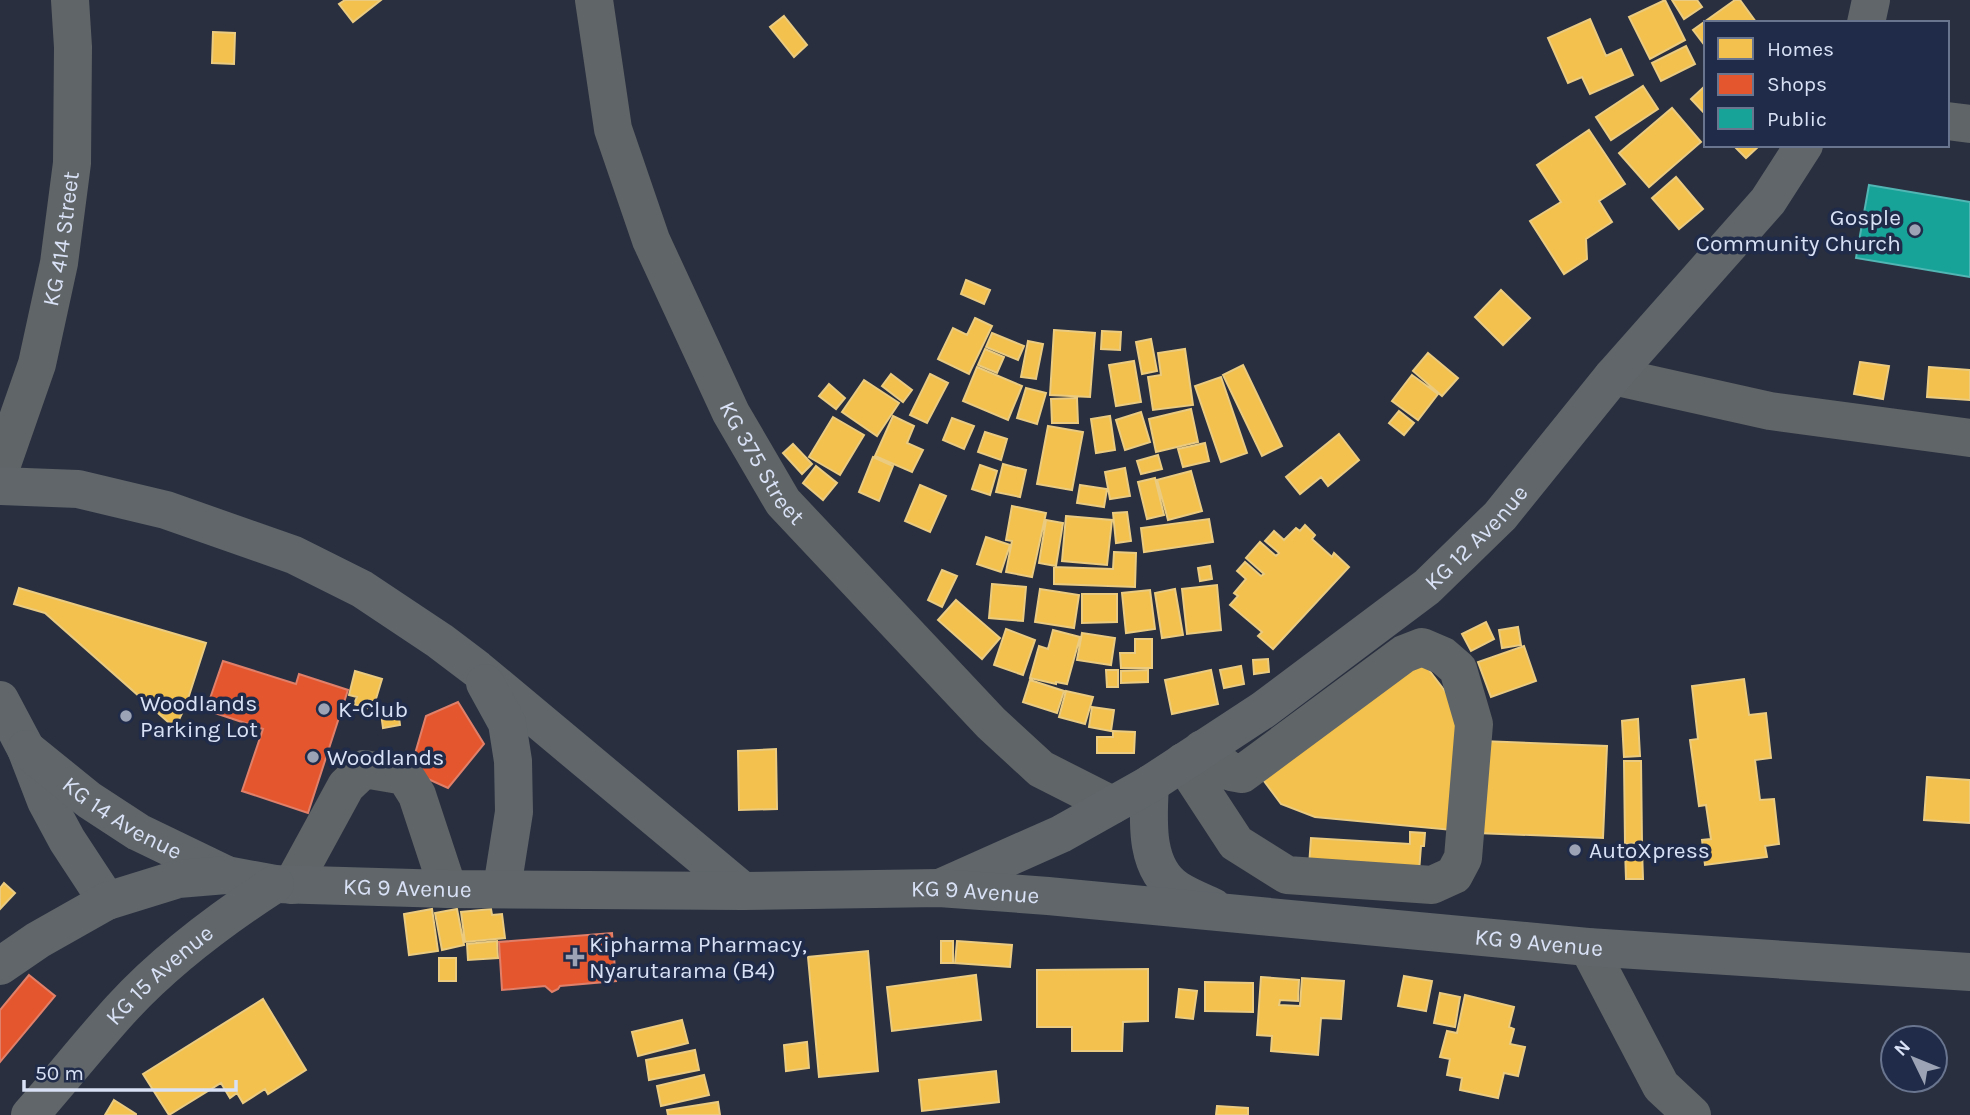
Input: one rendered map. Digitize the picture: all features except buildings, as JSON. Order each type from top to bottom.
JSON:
[{"type":"main road","points":[[1866,21],[1871,0]]},
{"type":"main road","name":"KG 12 Avenue","points":[[939,888],[1061,834],[1150,784],[1263,710],[1427,587],[1500,516],[1613,376],[1768,201],[1803,147]]},
{"type":"main road","points":[[0,486],[78,488],[166,510],[294,555],[362,589],[477,669],[743,891]]},
{"type":"main road","points":[[477,669],[507,723],[513,761],[514,812],[502,888]]},
{"type":"main road","name":"KG 14 Avenue","points":[[0,700],[26,749],[46,801],[78,858],[107,901]]},
{"type":"main road","name":"KG 14 Avenue","points":[[26,749],[89,800],[138,832],[226,875]]},
{"type":"main road","points":[[1150,784],[1148,813],[1152,850],[1159,871],[1176,889],[1224,913]]},
{"type":"main road","points":[[1048,896],[1061,834]]},
{"type":"main road","name":"KG 9 Avenue","points":[[0,966],[38,940],[107,901],[178,879],[226,875],[283,885],[743,891],[939,888],[1588,947],[1970,972]]},
{"type":"main road","name":"KG 15 Avenue","points":[[30,1115],[122,1007],[192,943],[231,913],[283,885]]},
{"type":"street","name":"KG 414 Street","points":[[0,470],[37,364],[59,263],[72,163],[73,47],[70,0]]},
{"type":"street","name":"KG 375 Street","points":[[594,0],[613,129],[651,240],[731,413],[783,502],[1001,732],[1041,769],[1112,805]]},
{"type":"street","points":[[1949,121],[1970,124]]},
{"type":"street","points":[[1613,376],[1770,411],[1970,438]]},
{"type":"street","points":[[1422,647],[1443,656],[1458,669],[1474,724],[1463,858],[1454,875],[1432,885],[1287,875],[1236,843],[1193,755],[1231,772],[1242,774],[1404,654],[1422,647]]},
{"type":"street","points":[[283,885],[346,786],[364,769],[405,776],[417,795],[448,888]]},
{"type":"street","points":[[1588,947],[1661,1086],[1692,1115]]},
{"type":"place","name":"Gosple Community Church","points":[[1915,230]]},
{"type":"place","name":"K-Club","points":[[324,709]]},
{"type":"place","name":"Woodlands Parking Lot","points":[[126,716]]},
{"type":"place","name":"Woodlands","points":[[313,757]]},
{"type":"place","name":"AutoXpress","points":[[1575,850]]},
{"type":"place","name":"Kipharma Pharmacy, Nyarutarama (B4)","points":[[575,957]]}]
